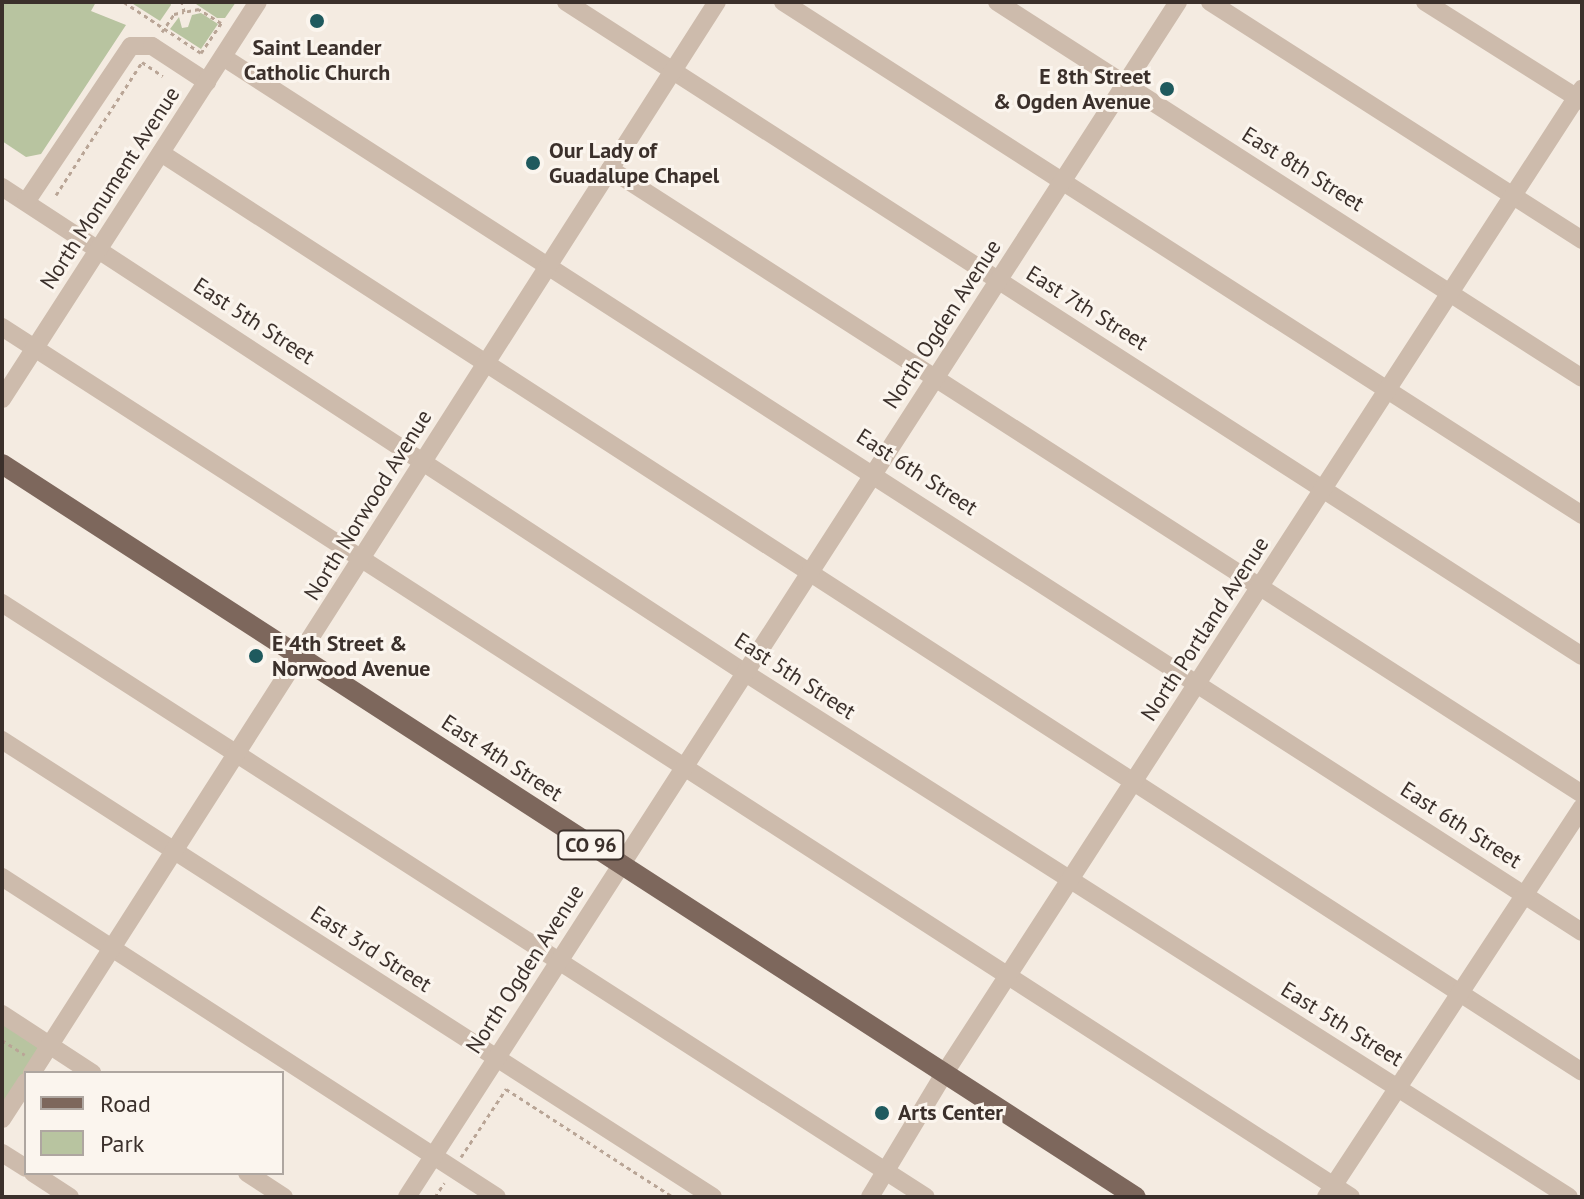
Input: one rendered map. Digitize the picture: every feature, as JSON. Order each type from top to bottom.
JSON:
[{"type":"main road","name":"East 4th Street","points":[[2,464],[1136,1197]]},
{"type":"street","name":"North Monument Avenue","points":[[2,399],[258,2]]},
{"type":"street","name":"East 7th Street","points":[[566,2],[1582,656]]},
{"type":"street","name":"North Norwood Avenue","points":[[30,1065],[50,1046],[113,949],[717,2]]},
{"type":"street","points":[[783,2],[1582,515]]},
{"type":"street","name":"East 8th Street","points":[[997,2],[1582,378]]},
{"type":"street","name":"North Ogden Avenue","points":[[407,1197],[1178,2]]},
{"type":"street","points":[[1210,2],[1582,240]]},
{"type":"street","points":[[1425,2],[1580,95]]},
{"type":"street","points":[[26,202],[125,52],[138,44],[147,54],[207,82]]},
{"type":"street","name":"East 6th Street","points":[[223,57],[874,473],[1582,932]]},
{"type":"street","name":"North Portland Avenue","points":[[870,1197],[944,1074],[1580,95]]},
{"type":"street","points":[[161,153],[1582,1072]]},
{"type":"street","points":[[610,169],[1582,794]]},
{"type":"street","name":"East 5th Street","points":[[2,187],[747,674],[1569,1197]]},
{"type":"street","points":[[2,327],[687,766],[1009,976],[1330,1192],[1351,1197]]},
{"type":"street","points":[[2,603],[926,1197]]},
{"type":"street","name":"East 3rd Street","points":[[2,740],[713,1197]]},
{"type":"street","points":[[1330,1192],[1582,808]]},
{"type":"street","points":[[2,877],[497,1197]]},
{"type":"street","points":[[2,1014],[89,1071]]},
{"type":"street","points":[[2,1119],[24,1085]]},
{"type":"street","points":[[2,1153],[24,1167]]},
{"type":"street","points":[[36,1175],[70,1197]]},
{"type":"street","points":[[250,1175],[284,1197]]},
{"type":"path","points":[[56,195],[147,54],[164,28],[174,14],[199,9],[221,23],[201,53],[164,28],[124,2]]},
{"type":"path","points":[[182,2],[184,12]]},
{"type":"path","points":[[147,54],[163,76]]},
{"type":"path","points":[[2,1040],[30,1065]]},
{"type":"path","points":[[435,1197],[506,1089],[673,1197]]},
{"type":"green space","points":[[2,2],[96,2],[91,11],[126,25],[41,154],[26,157],[2,141]]},
{"type":"green space","points":[[130,2],[170,2],[171,5],[160,21]]},
{"type":"green space","points":[[193,2],[236,2],[225,18],[217,18]]},
{"type":"green space","points":[[201,13],[218,24],[201,49],[170,29],[179,17],[182,28],[188,27],[192,15]]},
{"type":"green space","points":[[2,1014],[50,1046],[34,1071],[24,1071],[24,1086],[2,1119]]},
{"type":"place","name":"Saint Leander Catholic Church","points":[[317,21]]},
{"type":"place","name":"E 8th Street & Ogden Avenue","points":[[1167,89]]},
{"type":"place","name":"Our Lady of Guadalupe Chapel","points":[[533,163]]},
{"type":"place","name":"E 4th Street & Norwood Avenue","points":[[256,656]]},
{"type":"place","name":"Arts Center","points":[[882,1113]]}]
